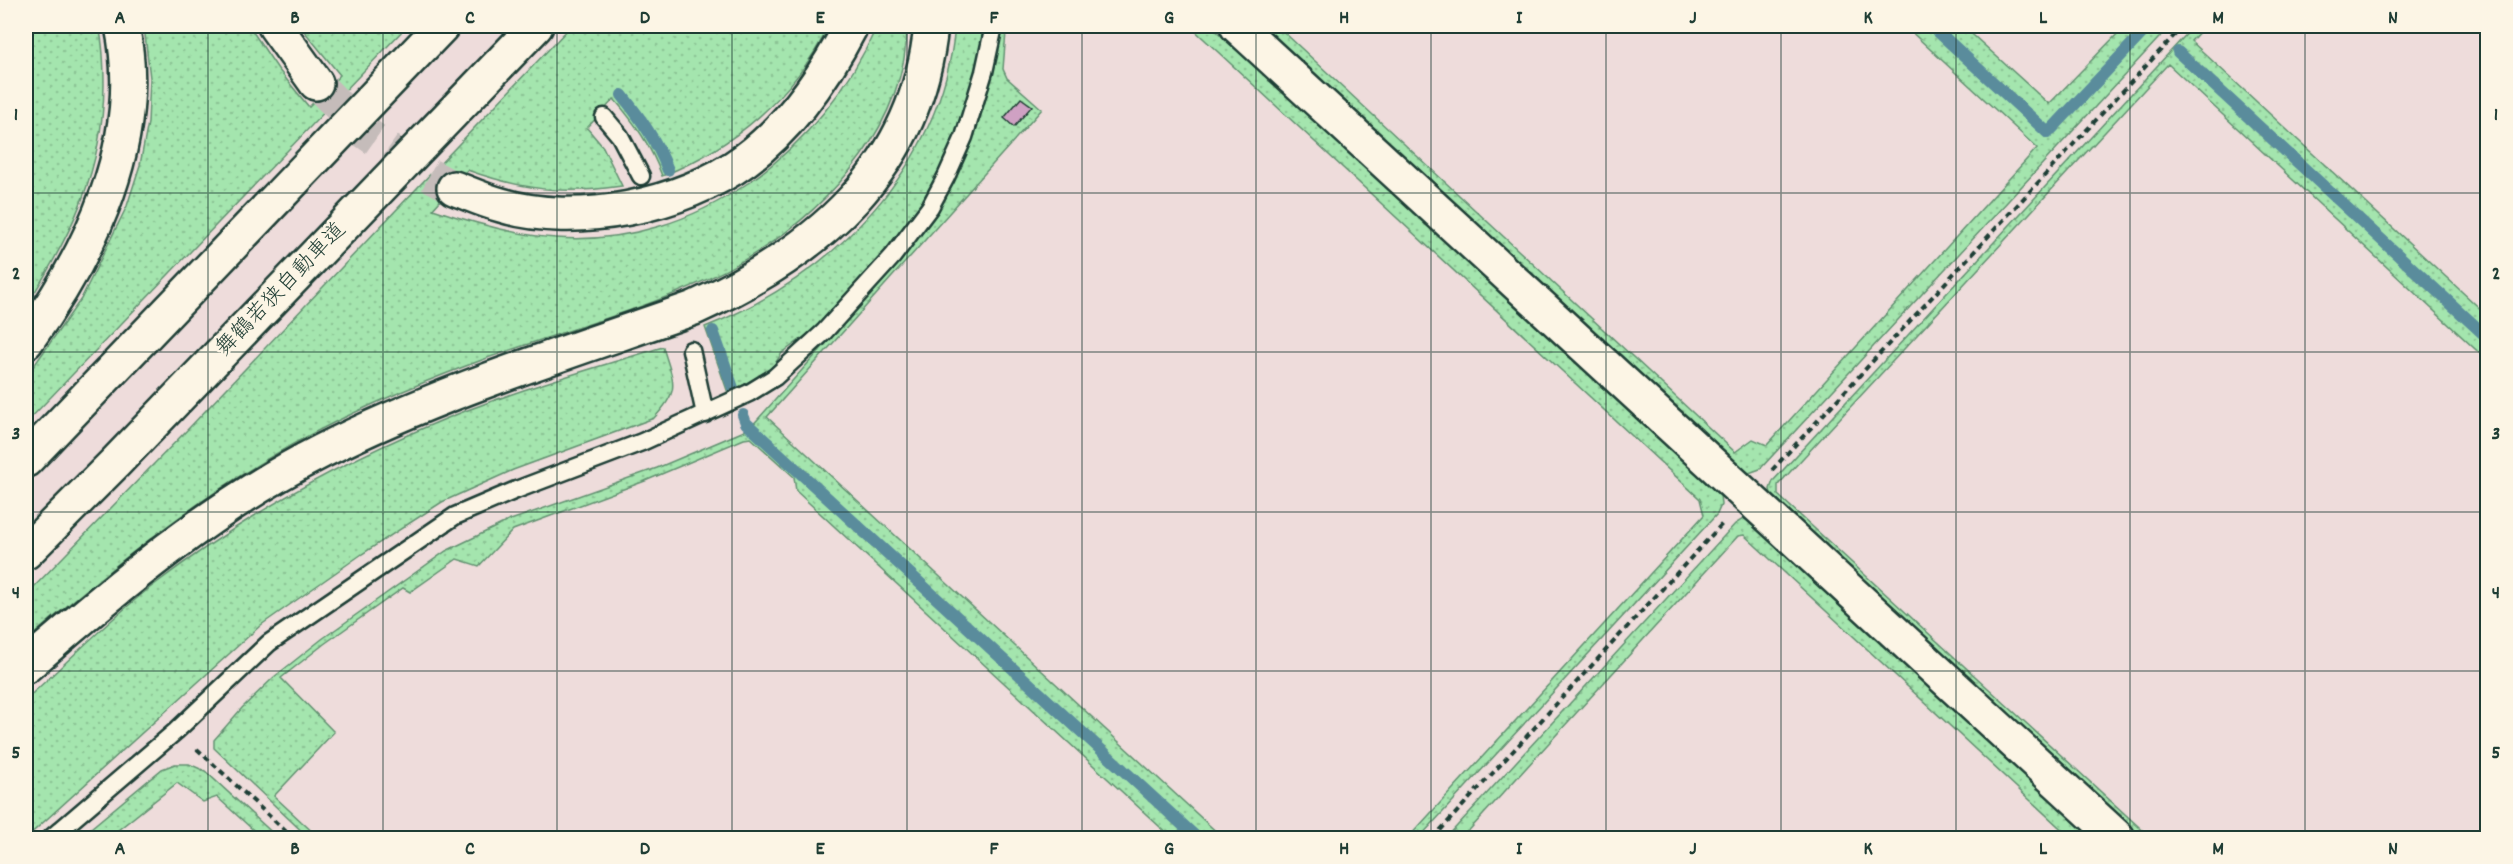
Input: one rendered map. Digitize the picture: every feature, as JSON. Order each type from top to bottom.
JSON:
[{"type":"main road","points":[[26,342],[48,312],[87,242],[113,177],[122,142],[126,107],[127,68],[122,26]]},
{"type":"main road","points":[[275,26],[316,83]]},
{"type":"main road","points":[[26,460],[442,26]]},
{"type":"main road","name":"舞鶴若狭自動車道","points":[[26,552],[141,436],[536,26]]},
{"type":"main road","points":[[454,188],[503,206],[551,213],[596,213],[636,207],[677,195],[716,177],[745,160],[776,132],[822,76],[851,26]]},
{"type":"main road","points":[[26,666],[99,602],[211,518],[321,452],[442,397],[694,308],[730,292],[797,252],[857,198],[881,168],[912,109],[923,76],[931,26]]},
{"type":"main road","points":[[1238,26],[2118,838]]},
{"type":"lane","points":[[51,838],[176,731],[268,643],[454,516],[642,442],[749,393],[775,377],[824,332],[913,231],[946,177],[964,137],[984,72],[994,26]]},
{"type":"lane","points":[[604,117],[620,136],[641,176]]},
{"type":"lane","points":[[691,350],[705,414]]},
{"type":"path","points":[[1433,838],[2183,26]]},
{"type":"path","points":[[176,731],[293,838]]},
{"type":"green space","points":[[26,26],[99,26],[104,85],[98,146],[82,201],[57,254],[26,306]]},
{"type":"green space","points":[[144,26],[249,26],[278,69],[309,107],[340,75],[300,26],[407,26],[26,423],[26,377],[81,299],[127,206],[140,165],[148,123],[150,78]]},
{"type":"green space","points":[[571,26],[829,26],[815,51],[780,97],[737,134],[688,164],[662,176],[642,135],[614,99],[587,128],[603,147],[622,186],[580,190],[543,189],[507,182],[467,170],[433,209],[494,228],[556,238],[608,237],[658,227],[705,208],[749,182],[789,150],[824,113],[853,71],[877,26],[907,26],[900,78],[880,127],[871,142],[823,200],[781,236],[736,264],[689,288],[445,374],[391,396],[294,443],[174,521],[99,579],[26,641],[26,595],[190,427]]},
{"type":"green space","points":[[955,26],[985,26],[976,72],[957,135],[939,176],[923,203],[886,251],[819,326],[782,353],[765,374],[728,393],[705,327],[752,306],[796,279],[837,247],[873,211],[904,170],[929,125],[946,77]]},
{"type":"green space","points":[[1002,26],[1009,26],[1006,32],[1003,69],[1007,78],[1042,109],[767,417],[1223,838],[1172,838],[796,491],[794,477],[751,438],[645,481],[513,530],[479,566],[457,559],[410,592],[403,588],[324,644],[281,678],[334,732],[274,796],[319,838],[309,838],[214,748],[214,740],[274,677],[322,639],[446,551],[508,521],[657,468],[749,429],[899,262],[937,213],[972,141],[983,109]]},
{"type":"green space","points":[[1190,26],[1211,26],[1720,494],[1721,505],[1717,514],[1419,838],[1408,838],[1704,515],[1700,499]]},
{"type":"green space","points":[[1262,26],[1276,26],[1286,34],[1735,452],[1753,439],[1767,445],[2037,148],[1905,26],[1963,26],[2049,104],[2125,26],[2170,26],[1760,469],[1749,473],[1742,471]]},
{"type":"green space","points":[[2194,26],[2205,26],[2191,41],[2487,315],[2487,360],[2168,64],[1778,485],[1778,495],[2151,838],[2140,838],[1772,500],[1770,489],[1773,481]]},
{"type":"green space","points":[[663,347],[673,385],[669,400],[654,418],[513,470],[442,502],[362,554],[261,625],[26,838],[26,699],[151,587],[249,519],[354,460],[390,443],[455,415],[514,394]]},
{"type":"green space","points":[[1743,519],[1751,521],[2095,838],[2071,838],[1744,535],[1738,536],[1462,838],[1446,838],[1735,524]]},
{"type":"green space","points":[[175,764],[189,764],[205,771],[278,838],[262,838],[217,797],[203,802],[177,783],[108,838],[79,838],[162,769]]},
{"type":"building","points":[[1021,98],[1032,106],[1014,127],[1004,118]]},
{"type":"waterway","points":[[1932,26],[2048,133],[2149,26]]},
{"type":"waterway","points":[[2178,52],[2488,338]]},
{"type":"waterway","points":[[622,95],[648,131],[668,170]]},
{"type":"waterway","points":[[713,331],[733,388]]},
{"type":"waterway","points":[[743,415],[746,423],[1197,838]]},
{"type":"tunnel","points":[[316,83],[363,131],[413,166],[454,188]]}]
